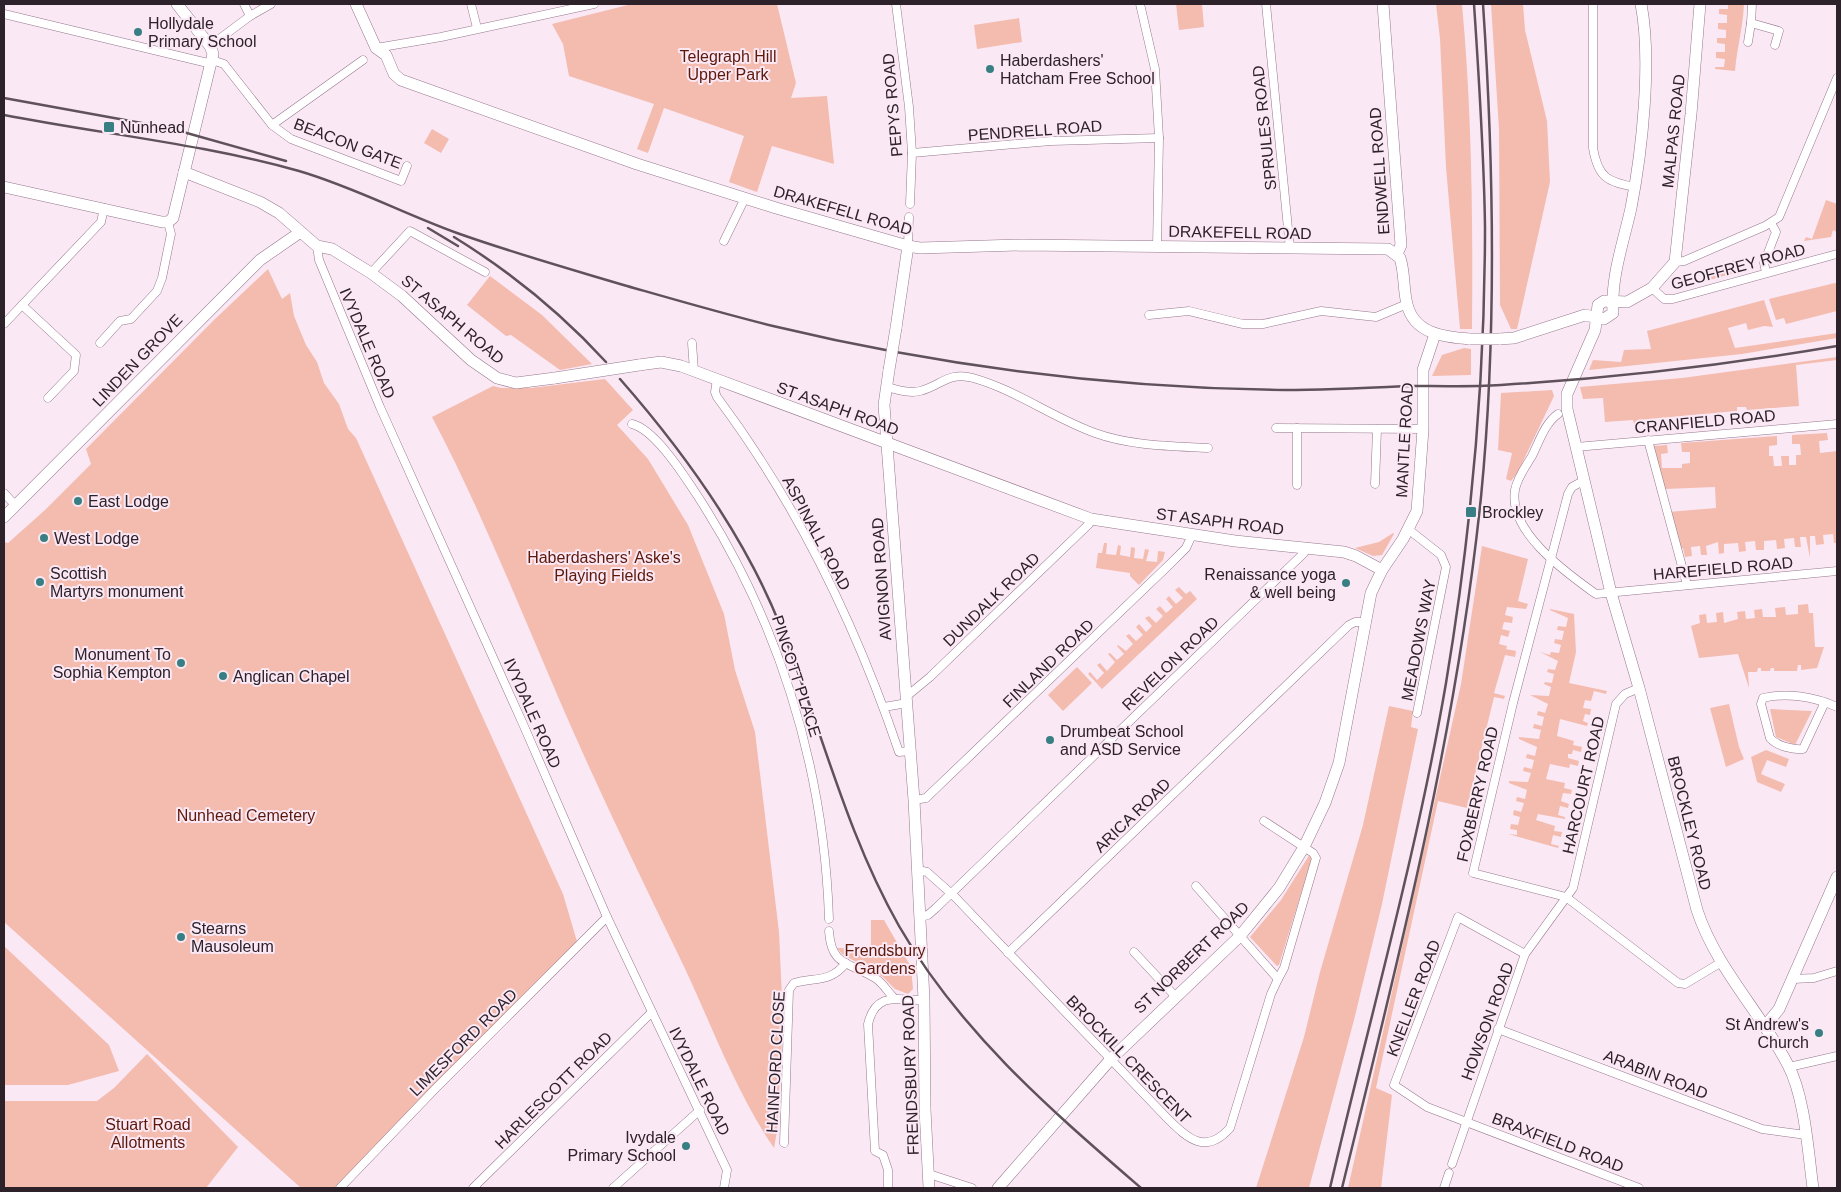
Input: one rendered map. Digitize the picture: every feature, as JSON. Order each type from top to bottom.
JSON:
[{"type":"street","points":[[4,187],[162,222],[168,222],[173,218],[212,62],[210,46],[177,4]]},
{"type":"street","points":[[244,4],[250,16]]},
{"type":"street","points":[[210,46],[250,16],[271,4]]},
{"type":"street","name":"DRAKEFELL ROAD","points":[[356,4],[376,48],[386,55],[394,74],[401,80],[637,164],[908,246],[920,248],[1048,245],[1388,249],[1397,254]]},
{"type":"street","points":[[471,4],[476,28]]},
{"type":"street","points":[[376,48],[594,4]]},
{"type":"street","name":"PEPYS ROAD","points":[[896,4],[909,107],[912,153],[910,204]]},
{"type":"street","points":[[1140,4],[1155,69],[1160,138],[1156,247]]},
{"type":"street","name":"SPRULES ROAD","points":[[1266,4],[1290,249]]},
{"type":"street","name":"ENDWELL ROAD","points":[[1383,4],[1401,245],[1397,254],[1402,264],[1407,304],[1412,318],[1421,327],[1435,334],[1470,339],[1499,340],[1514,338],[1579,316],[1585,315],[1596,318]]},
{"type":"street","points":[[1593,4],[1592,148],[1594,159],[1604,177],[1614,183],[1635,187]]},
{"type":"street","points":[[1596,318],[1604,319],[1613,313],[1613,280],[1635,187],[1646,59],[1641,4]]},
{"type":"street","name":"MALPAS ROAD","points":[[1675,262],[1691,114],[1700,4]]},
{"type":"street","points":[[1748,42],[1752,4]]},
{"type":"street","points":[[4,14],[224,64],[272,125],[363,60]]},
{"type":"street","points":[[1751,23],[1779,31],[1775,45]]},
{"type":"street","points":[[1612,301],[1627,302],[1652,288],[1675,262],[1684,262],[1771,223],[1779,217],[1837,78]]},
{"type":"street","name":"BEACON GATE","points":[[272,125],[291,139],[401,181],[407,166]]},
{"type":"street","name":"PENDRELL ROAD","points":[[912,153],[1051,141],[1160,138]]},
{"type":"street","name":"ST ASAPH ROAD","points":[[184,172],[260,202],[279,213],[299,233],[317,246],[332,249],[371,273],[402,296],[471,360],[496,378],[516,383],[668,362],[1091,519],[1192,535],[1344,552],[1356,556],[1382,570]]},
{"type":"street","points":[[724,241],[745,198]]},
{"type":"street","points":[[4,324],[101,222],[104,208]]},
{"type":"street","points":[[908,246],[910,217]]},
{"type":"street","points":[[100,343],[120,321],[131,319],[166,279],[171,234],[168,222]]},
{"type":"street","points":[[1766,272],[1764,263],[1776,232],[1771,223]]},
{"type":"street","points":[[371,273],[410,231],[485,272]]},
{"type":"street","name":"LINDEN GROVE","points":[[4,517],[260,260],[299,233]]},
{"type":"street","name":"IVYDALE ROAD","points":[[317,246],[319,260],[380,407],[523,724],[607,917],[727,1170],[724,1188]]},
{"type":"street","name":"AVIGNON ROAD","points":[[908,246],[884,405],[907,700],[904,751],[914,800],[918,870]]},
{"type":"street","name":"GEOFFREY ROAD","points":[[1652,288],[1664,299],[1673,299],[1836,254]]},
{"type":"street","points":[[1149,315],[1190,311],[1243,324],[1263,324],[1321,311],[1376,317],[1407,304]]},
{"type":"street","points":[[22,305],[76,355],[74,371],[48,398]]},
{"type":"street","name":"BROCKLEY ROAD","points":[[1596,318],[1595,330],[1566,400],[1583,481],[1611,593],[1639,688],[1691,891],[1705,936],[1720,963],[1766,1025],[1789,1067],[1806,1135],[1813,1188]]},
{"type":"street","name":"MANTLE ROAD","points":[[1382,570],[1417,511],[1423,429],[1423,370],[1435,334]]},
{"type":"street","points":[[692,343],[694,371]]},
{"type":"street","points":[[886,387],[908,392],[918,392],[945,378],[964,376],[999,388],[1047,412],[1112,438],[1142,444],[1208,448]]},
{"type":"street","name":"ASPINALL ROAD","points":[[717,380],[715,392],[717,397],[746,436],[785,498],[810,543],[904,751]]},
{"type":"street","name":"HAREFIELD ROAD","points":[[1558,414],[1548,424],[1517,484],[1514,497],[1518,517],[1529,534],[1551,558],[1596,594],[1837,571]]},
{"type":"street","name":"PINCOTT PLACE","points":[[632,424],[642,427],[666,452],[710,514],[751,588],[770,632],[786,676],[808,756],[820,818],[828,919]]},
{"type":"street","name":"CRANFIELD ROAD","points":[[1576,447],[1837,424]]},
{"type":"street","points":[[1276,428],[1423,429]]},
{"type":"street","points":[[1297,428],[1297,485]]},
{"type":"street","points":[[1375,484],[1377,428]]},
{"type":"street","points":[[1648,440],[1687,585]]},
{"type":"street","name":"FOXBERRY ROAD","points":[[1583,481],[1572,487],[1568,494],[1473,873],[1566,897],[1678,983],[1685,984],[1720,963]]},
{"type":"street","points":[[4,493],[15,505]]},
{"type":"street","name":"DUNDALK ROAD","points":[[907,700],[1082,530],[1091,519]]},
{"type":"street","name":"MEADOWS WAY","points":[[1408,529],[1441,555],[1446,567],[1417,713]]},
{"type":"street","name":"FINLAND ROAD","points":[[914,800],[926,798],[1030,700],[1186,548],[1192,535]]},
{"type":"street","name":"REVELON ROAD","points":[[920,917],[928,916],[1298,559],[1304,553],[1304,548]]},
{"type":"street","name":"ST NORBERT ROAD","points":[[998,1188],[1110,1060],[1240,936],[1274,895],[1304,847],[1325,803],[1339,763],[1365,622],[1372,593],[1382,570]]},
{"type":"street","name":"ARICA ROAD","points":[[1008,953],[1350,624],[1365,622]]},
{"type":"street","name":"HARCOURT ROAD","points":[[1566,897],[1573,888],[1616,704],[1625,694],[1639,688]]},
{"type":"street","points":[[1825,702],[1803,749],[1796,750],[1774,742],[1770,738],[1761,704],[1763,698],[1809,697],[1825,702],[1837,707]]},
{"type":"street","points":[[884,707],[907,700]]},
{"type":"street","points":[[1264,821],[1304,847]]},
{"type":"street","name":"BROCKILL CRESCENT","points":[[950,894],[1184,1135],[1202,1142],[1218,1139],[1230,1128],[1234,1120],[1265,1012],[1278,978],[1284,968],[1316,862],[1313,853],[1304,847]]},
{"type":"street","points":[[918,870],[927,872],[950,894]]},
{"type":"street","name":"FRENDSBURY ROAD","points":[[918,870],[924,1000],[925,1108],[929,1188]]},
{"type":"street","points":[[1766,1025],[1779,1009],[1837,877]]},
{"type":"street","points":[[1196,886],[1278,978]]},
{"type":"street","name":"HOWSON ROAD","points":[[1452,1164],[1498,1029],[1506,1014],[1525,954],[1566,897]]},
{"type":"street","name":"KNELLER ROAD","points":[[1466,1122],[1427,1107],[1394,1085],[1458,916],[1525,954]]},
{"type":"street","name":"LIMESFORD ROAD","points":[[340,1188],[435,1089],[607,917]]},
{"type":"street","points":[[829,931],[831,950],[846,963],[874,977],[884,985],[894,998]]},
{"type":"street","points":[[1134,952],[1176,996]]},
{"type":"street","name":"HAINFORD CLOSE","points":[[784,1143],[789,990],[794,982],[829,978],[838,973],[846,963]]},
{"type":"street","points":[[1793,979],[1814,978],[1837,971]]},
{"type":"street","points":[[888,1188],[884,1156],[875,1151],[868,1024],[872,1009],[880,1003],[894,998],[924,1000]]},
{"type":"street","name":"HARLESCOTT ROAD","points":[[473,1188],[652,1012]]},
{"type":"street","name":"ARABIN ROAD","points":[[1498,1029],[1762,1129],[1806,1135]]},
{"type":"street","points":[[1789,1067],[1837,1056]]},
{"type":"street","points":[[614,1188],[700,1110]]},
{"type":"street","name":"BRAXFIELD ROAD","points":[[1466,1122],[1640,1188]]},
{"type":"street","points":[[1444,1188],[1449,1173]]},
{"type":"street","points":[[929,1174],[972,1188]]},
{"type":"green space","name":"Telegraph Hill Upper Park","points":[[632,4],[777,4],[796,83],[791,98],[827,96],[834,164],[772,146],[757,192],[729,182],[744,136],[664,108],[648,153],[637,149],[654,104],[569,76],[563,44],[552,24]]},
{"type":"green space","points":[[1176,4],[1202,4],[1204,27],[1179,30]]},
{"type":"green space","points":[[1436,4],[1462,4],[1468,85],[1471,167],[1472,329],[1460,329],[1446,167],[1440,39]]},
{"type":"green space","points":[[1491,4],[1523,4],[1525,30],[1547,121],[1550,182],[1517,329],[1511,329],[1500,305],[1499,129]]},
{"type":"green space","points":[[1728,4],[1744,4],[1735,71],[1715,69],[1715,67],[1724,67],[1725,59],[1716,58],[1716,52],[1725,52],[1725,44],[1717,43],[1717,38],[1726,38],[1726,30],[1718,29],[1718,23],[1727,23],[1727,15],[1719,14],[1719,9],[1728,9]]},
{"type":"green space","points":[[1019,18],[1022,42],[977,49],[974,25]]},
{"type":"green space","points":[[432,129],[449,139],[441,153],[424,143]]},
{"type":"green space","points":[[1826,200],[1837,204],[1837,232],[1833,230],[1831,237],[1804,241],[1806,237],[1812,239]]},
{"type":"green space","points":[[1741,258],[1744,270],[1710,280],[1707,269]]},
{"type":"green space","name":"Nunhead Cemetery","points":[[268,269],[282,299],[290,293],[294,316],[306,345],[317,362],[324,383],[339,404],[348,429],[356,438],[563,894],[578,945],[448,1079],[434,1085],[431,1095],[340,1188],[301,1188],[4,922],[4,542],[8,543],[45,510],[91,464],[86,449],[215,319]]},
{"type":"green space","points":[[490,276],[542,315],[592,364],[560,370],[511,335],[506,336],[467,305]]},
{"type":"green space","points":[[1837,283],[1837,311],[1786,324],[1784,318],[1776,320],[1769,299]]},
{"type":"green space","points":[[1764,300],[1773,327],[1764,326],[1748,330],[1746,323],[1728,328],[1735,348],[1837,333],[1837,338],[1742,354],[1589,370],[1593,360],[1621,362],[1624,350],[1651,349],[1647,331]]},
{"type":"green space","points":[[1464,348],[1471,349],[1471,375],[1432,376],[1442,355]]},
{"type":"green space","points":[[1837,357],[1837,360],[1796,365],[1799,406],[1747,410],[1746,407],[1737,407],[1737,411],[1637,420],[1636,432],[1633,420],[1605,422],[1603,398],[1583,399],[1580,387],[1682,378]]},
{"type":"green space","name":"Haberdashers' Aske's Playing Fields","points":[[605,379],[633,410],[617,425],[648,459],[688,525],[724,614],[735,670],[755,732],[779,932],[783,1020],[777,1131],[774,1148],[759,1125],[734,1077],[590,768],[484,524],[432,417],[493,386],[501,388],[531,388]]},
{"type":"green space","points":[[1552,390],[1554,396],[1518,472],[1511,481],[1506,479],[1512,453],[1498,450],[1501,393]]},
{"type":"green space","points":[[1827,433],[1828,440],[1819,441],[1820,453],[1837,451],[1837,543],[1834,543],[1833,534],[1823,535],[1824,544],[1816,545],[1815,536],[1810,536],[1810,558],[1806,537],[1800,537],[1801,547],[1795,547],[1794,538],[1784,539],[1785,548],[1777,549],[1776,540],[1764,541],[1764,550],[1756,550],[1755,541],[1745,542],[1746,551],[1739,552],[1738,543],[1724,544],[1724,553],[1719,554],[1718,542],[1706,546],[1707,555],[1701,555],[1700,546],[1691,547],[1692,556],[1685,557],[1683,548],[1679,549],[1668,512],[1716,508],[1715,487],[1665,489],[1654,446],[1667,445],[1668,453],[1661,454],[1662,468],[1682,468],[1682,464],[1690,463],[1690,452],[1682,452],[1681,443],[1777,436],[1777,445],[1769,446],[1769,456],[1773,456],[1774,466],[1782,466],[1781,456],[1789,456],[1789,465],[1796,465],[1796,455],[1801,455],[1800,444],[1792,444],[1792,435]]},
{"type":"green space","points":[[1393,533],[1382,555],[1373,556],[1355,548],[1379,542]]},
{"type":"green space","points":[[1104,543],[1107,543],[1106,554],[1116,555],[1118,545],[1121,546],[1120,555],[1130,557],[1131,547],[1135,548],[1134,558],[1143,559],[1145,549],[1149,550],[1146,561],[1157,562],[1158,551],[1165,552],[1163,560],[1139,585],[1130,576],[1130,573],[1096,568],[1098,553],[1102,553]]},
{"type":"green space","points":[[1482,546],[1528,559],[1518,601],[1528,604],[1526,609],[1507,607],[1505,615],[1513,617],[1512,623],[1504,622],[1502,629],[1510,631],[1508,637],[1501,635],[1499,644],[1507,646],[1506,649],[1516,651],[1515,657],[1505,655],[1494,693],[1505,696],[1504,699],[1494,697],[1467,808],[1438,801],[1376,1088],[1392,1095],[1381,1188],[1348,1188],[1461,684]]},
{"type":"green space","points":[[1179,587],[1186,594],[1190,591],[1197,599],[1102,689],[1088,674],[1090,672],[1097,680],[1104,673],[1097,665],[1100,663],[1107,671],[1115,662],[1108,654],[1110,653],[1117,660],[1124,654],[1117,646],[1126,651],[1133,644],[1126,636],[1129,634],[1136,641],[1143,635],[1136,627],[1139,624],[1146,632],[1152,626],[1145,618],[1149,616],[1156,623],[1163,616],[1156,609],[1160,606],[1166,613],[1173,607],[1166,599],[1169,596],[1176,604],[1183,598],[1175,590]]},
{"type":"green space","points":[[1808,604],[1809,613],[1813,613],[1815,647],[1824,647],[1817,668],[1801,670],[1801,665],[1798,665],[1797,671],[1774,671],[1774,668],[1771,668],[1770,671],[1761,671],[1761,668],[1758,668],[1757,672],[1748,672],[1749,688],[1738,654],[1699,658],[1691,626],[1700,623],[1699,615],[1706,614],[1707,623],[1717,622],[1716,613],[1723,612],[1724,623],[1738,619],[1737,612],[1745,611],[1746,619],[1755,618],[1754,610],[1762,609],[1763,617],[1776,617],[1775,608],[1785,607],[1786,615],[1798,614],[1798,605]]},
{"type":"green space","points":[[1550,609],[1574,614],[1576,652],[1569,683],[1607,691],[1606,694],[1594,691],[1591,701],[1585,700],[1583,708],[1591,709],[1590,715],[1585,714],[1583,721],[1588,723],[1587,726],[1560,719],[1557,736],[1574,741],[1573,745],[1582,747],[1581,752],[1573,750],[1572,754],[1568,754],[1568,758],[1579,761],[1578,766],[1570,764],[1569,768],[1550,764],[1546,779],[1565,783],[1564,788],[1572,790],[1571,794],[1563,793],[1561,801],[1569,804],[1568,808],[1560,806],[1558,815],[1565,817],[1565,819],[1538,814],[1536,820],[1555,826],[1554,831],[1562,832],[1561,837],[1553,835],[1551,844],[1559,846],[1558,848],[1508,834],[1517,835],[1517,830],[1510,829],[1511,824],[1518,825],[1520,817],[1513,815],[1514,810],[1521,812],[1524,803],[1516,801],[1517,797],[1525,799],[1527,790],[1509,783],[1509,781],[1528,782],[1531,773],[1523,771],[1524,767],[1532,769],[1534,760],[1526,758],[1527,754],[1535,756],[1537,747],[1519,739],[1519,737],[1539,739],[1541,730],[1533,728],[1534,724],[1542,726],[1544,717],[1537,715],[1538,711],[1545,713],[1548,704],[1530,695],[1549,696],[1551,687],[1544,684],[1545,682],[1552,683],[1554,674],[1547,672],[1548,669],[1555,670],[1558,661],[1540,652],[1550,655],[1551,652],[1559,653],[1561,645],[1554,643],[1555,639],[1562,640],[1564,631],[1557,630],[1558,626],[1566,627],[1568,618]]},
{"type":"green space","points":[[1077,667],[1092,683],[1063,711],[1048,695]]},
{"type":"green space","points":[[1729,704],[1739,747],[1744,759],[1726,767],[1710,708]]},
{"type":"green space","points":[[1389,706],[1413,711],[1411,727],[1418,729],[1382,904],[1354,1020],[1309,1188],[1256,1188],[1304,1037],[1320,972],[1363,825]]},
{"type":"green space","points":[[1770,709],[1812,711],[1795,745],[1776,737]]},
{"type":"green space","points":[[1766,750],[1789,759],[1786,767],[1767,760],[1761,774],[1785,784],[1781,792],[1757,782],[1751,757]]},
{"type":"green space","points":[[1310,854],[1313,863],[1310,864],[1279,965],[1277,966],[1250,937],[1281,900]]},
{"type":"green space","name":"Frendsbury Gardens","points":[[871,920],[884,920],[911,967],[913,989],[908,994],[895,989],[883,977],[842,954],[837,948],[871,948]]},
{"type":"green space","points":[[4,946],[109,1045],[119,1071],[68,1085],[4,1085]]},
{"type":"green space","name":"Stuart Road Allotments","points":[[147,1054],[238,1147],[206,1188],[4,1188],[4,1101],[97,1101],[114,1088]]},
{"type":"railway","points":[[1330,1188],[1421,810],[1446,683],[1463,570],[1475,456],[1484,284],[1484,171],[1474,4]]},
{"type":"railway","points":[[1342,1188],[1424,845],[1457,672],[1481,497],[1490,374],[1492,313],[1490,127],[1483,4]]},
{"type":"railway","points":[[4,98],[169,128],[286,161]]},
{"type":"railway","points":[[4,115],[189,146],[299,171],[319,177],[437,226],[478,240],[700,307],[773,326],[899,353],[1027,372],[1156,385],[1220,388],[1300,390],[1407,386],[1478,386],[1586,379],[1670,370],[1837,346]]},
{"type":"railway","points":[[428,228],[458,246]]},
{"type":"railway","points":[[454,237],[495,264],[534,294],[606,362]]},
{"type":"railway","points":[[620,379],[689,465],[711,496],[749,559],[780,625],[795,663],[848,816],[863,853],[899,926],[923,964],[978,1035],[1009,1067],[1073,1129],[1141,1188]]},
{"type":"place","name":"Hollydale Primary School","points":[[138,32]]},
{"type":"place","name":"Haberdashers' Hatcham Free School","points":[[990,69]]},
{"type":"place","name":"Nunhead","points":[[109,127]]},
{"type":"place","name":"East Lodge","points":[[78,501]]},
{"type":"place","name":"Brockley","points":[[1471,512]]},
{"type":"place","name":"West Lodge","points":[[44,538]]},
{"type":"place","name":"Scottish Martyrs monument","points":[[40,582]]},
{"type":"place","name":"Renaissance yoga & well being","points":[[1346,583]]},
{"type":"place","name":"Monument To Sophia Kempton","points":[[181,663]]},
{"type":"place","name":"Anglican Chapel","points":[[223,676]]},
{"type":"place","name":"Drumbeat School and ASD Service","points":[[1050,740]]},
{"type":"place","name":"Stearns Mausoleum","points":[[181,937]]},
{"type":"place","name":"St Andrew's Church","points":[[1819,1033]]},
{"type":"place","name":"Ivydale Primary School","points":[[686,1146]]}]
